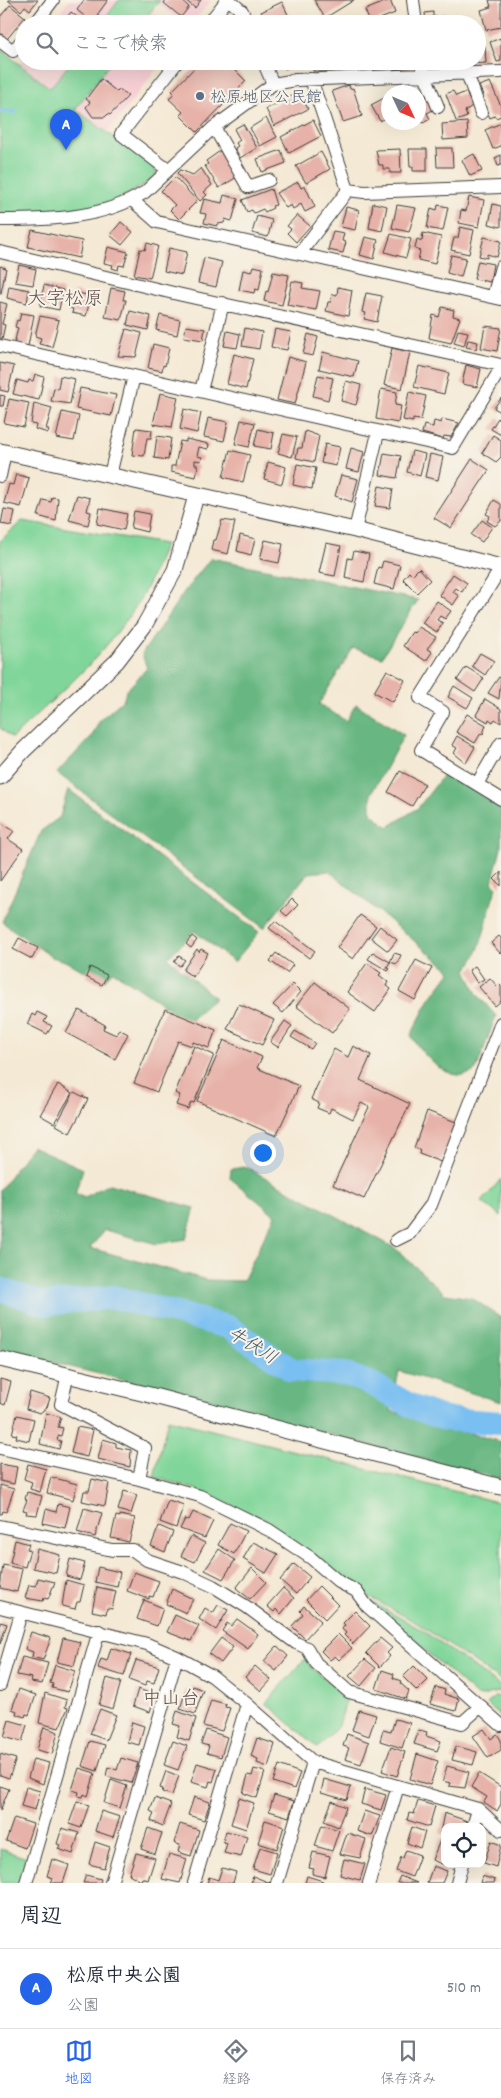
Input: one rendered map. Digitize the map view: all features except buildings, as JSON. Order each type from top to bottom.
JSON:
[{"type":"street","points":[[42,15],[53,0]]},
{"type":"street","points":[[216,15],[228,0],[242,10],[244,15]]},
{"type":"street","points":[[413,0],[415,15]]},
{"type":"street","points":[[0,41],[13,51],[15,49]]},
{"type":"street","points":[[168,170],[121,134],[171,70]]},
{"type":"street","points":[[267,70],[273,84]]},
{"type":"street","points":[[423,70],[438,107]]},
{"type":"street","points":[[0,220],[70,216],[105,210],[132,200],[168,170],[214,127],[273,84],[311,79],[501,72]]},
{"type":"street","points":[[467,73],[481,113]]},
{"type":"street","points":[[311,79],[348,190]]},
{"type":"street","points":[[214,127],[248,187],[269,180]]},
{"type":"street","points":[[348,190],[364,192],[501,187]]},
{"type":"street","points":[[300,252],[348,190]]},
{"type":"street","points":[[132,200],[157,222],[300,252],[497,298],[501,267]]},
{"type":"street","points":[[0,252],[182,295],[223,302],[501,366],[453,448],[378,433],[201,390],[0,346]]},
{"type":"street","points":[[201,390],[223,302]]},
{"type":"street","points":[[110,475],[134,376]]},
{"type":"street","points":[[355,530],[378,433]]},
{"type":"street","points":[[0,476],[2,452],[355,530],[501,568],[420,698],[443,712],[420,750],[501,799]]},
{"type":"street","points":[[0,777],[23,751],[117,661],[144,626],[175,570],[196,496]]},
{"type":"street","points":[[477,784],[501,743]]},
{"type":"street","points":[[396,1240],[410,1233],[431,1204],[498,1039],[501,1023]]},
{"type":"street","points":[[0,1359],[68,1374],[501,1487]]},
{"type":"street","points":[[68,1374],[61,1404],[145,1448],[139,1479]]},
{"type":"street","points":[[0,1448],[139,1479],[200,1496],[269,1530],[311,1558],[339,1582],[356,1591],[367,1606],[501,1725]]},
{"type":"street","points":[[0,1526],[112,1550],[132,1550],[147,1560],[191,1575],[247,1607],[296,1643],[307,1648],[316,1663],[349,1692],[462,1723],[481,1706]]},
{"type":"street","points":[[0,1607],[147,1644],[177,1657],[212,1676],[248,1704],[313,1762],[478,1808],[501,1830]]},
{"type":"street","points":[[0,1685],[21,1613]]},
{"type":"street","points":[[26,1883],[99,1631]]},
{"type":"street","points":[[111,1883],[177,1657]]},
{"type":"street","points":[[194,1883],[248,1704]]},
{"type":"street","points":[[278,1883],[313,1762]]},
{"type":"street","points":[[369,1883],[398,1786]]},
{"type":"street","points":[[474,1823],[478,1808]]},
{"type":"street","points":[[457,1883],[461,1868]]},
{"type":"shaded area","points":[[69,0],[119,0],[108,15],[58,15]]},
{"type":"shaded area","points":[[160,0],[211,0],[199,15],[172,15],[157,3]]},
{"type":"shaded area","points":[[151,11],[157,15],[148,15]]},
{"type":"shaded area","points":[[27,70],[65,70],[50,88]]},
{"type":"shaded area","points":[[105,70],[156,70],[107,133],[75,109]]},
{"type":"green space","points":[[119,0],[160,0],[148,15],[108,15]]},
{"type":"green space","points":[[0,49],[15,61],[15,70],[27,70],[50,88],[65,70],[105,70],[75,109],[155,168],[156,175],[139,188],[121,198],[102,204],[63,212],[0,216]]},
{"type":"green space","points":[[22,521],[165,544],[144,592],[115,636],[73,681],[12,738],[0,728],[0,541]]},
{"type":"green space","points":[[211,558],[418,600],[382,657],[353,648],[319,704],[346,721],[356,704],[404,735],[371,794],[371,813],[388,827],[418,808],[445,773],[501,807],[501,848],[492,882],[497,887],[481,941],[466,970],[477,994],[496,1016],[476,1070],[467,1074],[457,1075],[438,1067],[422,1051],[411,1035],[430,999],[451,971],[329,871],[308,873],[264,928],[57,773],[92,736],[100,720],[124,699],[126,691],[147,668],[142,654],[186,589]]},
{"type":"green space","points":[[68,789],[259,932],[234,962],[194,931],[168,958],[215,998],[188,1021],[113,971],[103,982],[68,962],[52,957],[2,922],[41,831],[60,817]]},
{"type":"green space","points":[[32,1146],[83,1169],[75,1193],[85,1197],[109,1184],[195,1208],[186,1239],[157,1244],[105,1230],[90,1248],[207,1280],[243,1281],[275,1215],[230,1178],[231,1169],[246,1167],[395,1248],[445,1294],[472,1298],[501,1318],[501,1402],[399,1371],[391,1411],[501,1442],[501,1479],[0,1350],[0,1190]]},
{"type":"green space","points":[[501,1179],[501,1216],[482,1202]]},
{"type":"green space","points":[[168,1419],[501,1503],[501,1681],[417,1623],[366,1595],[357,1583],[342,1576],[267,1521],[195,1489],[154,1477]]},
{"type":"green space","points":[[368,1600],[422,1630],[501,1687],[501,1691],[478,1697]]},
{"type":"green space","points":[[307,1657],[311,1667],[347,1698],[339,1725],[318,1748],[266,1703]]},
{"type":"green space","points":[[501,1696],[501,1716],[487,1704],[494,1697]]},
{"type":"green space","points":[[0,1849],[27,1858],[21,1883],[0,1883]]},
{"type":"waterway","points":[[0,111],[16,112]]},
{"type":"waterway","name":"牛伏川","points":[[0,1289],[44,1304],[114,1297],[228,1327],[292,1370],[345,1374],[372,1384],[413,1407],[445,1419],[501,1423]]},
{"type":"place","name":"松原地区公民館","points":[[200,96]]},
{"type":"place","name":"松原中央公園","points":[[66,150]]},
{"type":"district","name":"大字松原","points":[[65,297]]},
{"type":"district","name":"中山台","points":[[171,1697]]}]
